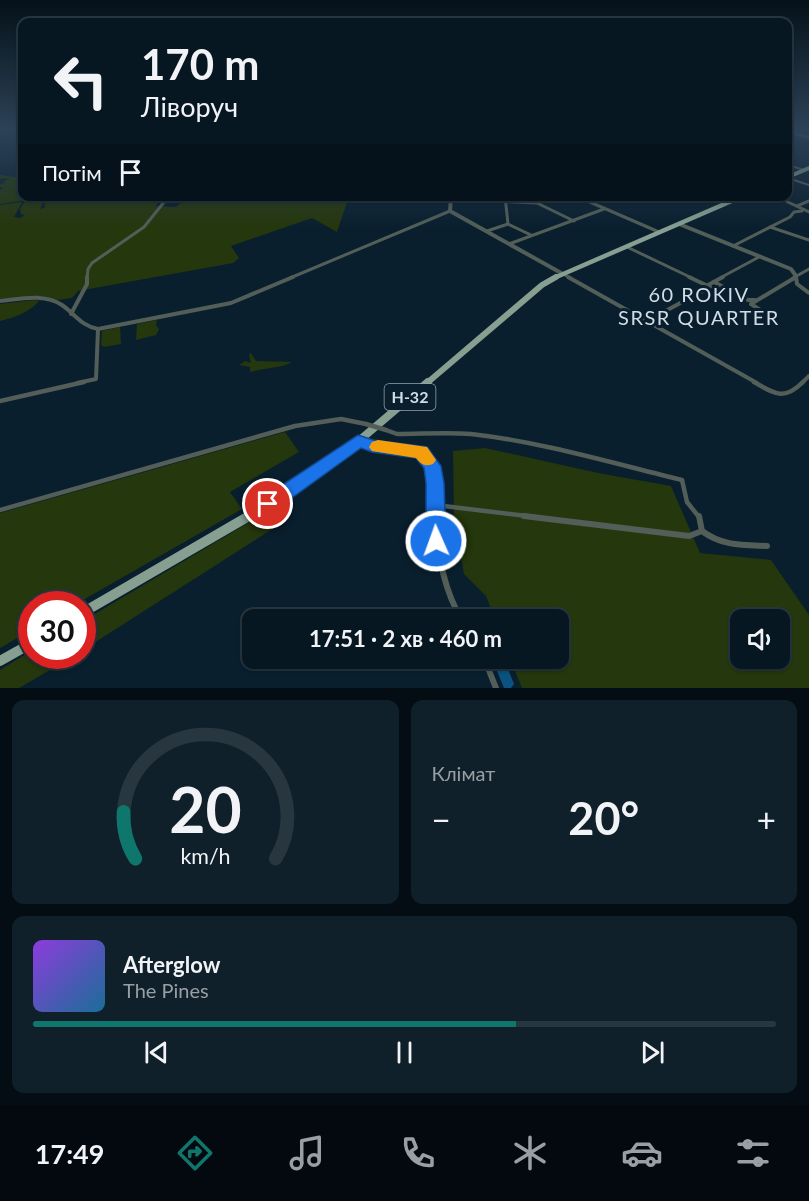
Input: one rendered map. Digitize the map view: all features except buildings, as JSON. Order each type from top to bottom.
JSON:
[{"type":"main road","points":[[792,176],[807,169]]},
{"type":"main road","name":"Н-32","points":[[96,605],[219,535],[341,456],[542,285],[732,201]]},
{"type":"main road","points":[[0,661],[18,651]]},
{"type":"street","points":[[792,166],[807,169]]},
{"type":"street","points":[[792,179],[809,185]]},
{"type":"street","points":[[71,314],[87,284],[88,269],[92,263],[144,227],[165,201]]},
{"type":"street","points":[[450,211],[451,201]]},
{"type":"street","points":[[508,224],[505,201],[537,203],[574,221]]},
{"type":"street","points":[[537,203],[542,201]]},
{"type":"street","points":[[587,201],[660,233]]},
{"type":"street","points":[[786,201],[802,211]]},
{"type":"street","points":[[797,206],[809,201]]},
{"type":"street","points":[[509,244],[604,209]]},
{"type":"street","points":[[0,301],[44,298],[61,304],[81,325],[98,329],[231,303],[450,211]]},
{"type":"street","points":[[450,211],[783,396],[789,395],[809,376]]},
{"type":"street","points":[[732,246],[790,217],[794,212],[809,213]]},
{"type":"street","points":[[487,231],[508,224],[531,236]]},
{"type":"street","points":[[679,224],[791,269],[796,276],[797,284],[809,293]]},
{"type":"street","points":[[769,227],[809,240]]},
{"type":"street","points":[[627,247],[708,285]]},
{"type":"street","points":[[647,321],[759,257]]},
{"type":"street","points":[[765,313],[752,304],[809,269]]},
{"type":"street","points":[[713,282],[748,300],[756,300]]},
{"type":"street","points":[[0,401],[96,379],[98,329]]},
{"type":"street","points":[[0,510],[295,426],[341,419],[397,434],[469,434],[506,440],[568,452],[682,480],[687,502],[699,515],[702,531],[715,541],[723,543],[767,546]]},
{"type":"street","points":[[358,441],[372,446],[421,452],[433,466],[436,541],[443,576],[455,609]]},
{"type":"street","points":[[435,505],[689,536],[702,531]]},
{"type":"street","points":[[488,669],[496,688]]},
{"type":"green space","points":[[0,175],[18,177],[20,201],[0,204],[0,190],[3,188],[0,184],[6,183],[3,182],[10,178],[0,179]]},
{"type":"green space","points":[[25,201],[44,201],[40,209],[46,207],[44,206],[46,201],[161,201],[155,206],[176,207],[183,201],[347,201],[337,232],[312,218],[231,246],[239,258],[233,263],[78,291],[72,298],[58,300],[43,296],[0,299],[0,205],[22,202],[14,217],[20,218],[25,215],[21,214],[20,209]]},
{"type":"green space","points":[[39,301],[26,312],[0,321],[0,304]]},
{"type":"green space","points":[[157,320],[156,325],[159,329],[156,335],[136,340],[137,324]]},
{"type":"green space","points":[[120,327],[121,344],[104,347],[101,345],[102,331]]},
{"type":"green space","points":[[251,353],[256,361],[292,362],[283,366],[250,372],[250,367],[239,365],[245,361],[251,363],[249,355]]},
{"type":"green space","points":[[285,432],[299,452],[230,492],[242,509],[96,593],[18,591],[18,638],[0,648],[0,513]]},
{"type":"green space","points":[[485,448],[598,473],[671,486],[700,553],[771,560],[809,615],[809,688],[522,688],[514,669],[569,669],[569,609],[491,609],[486,596],[464,574],[454,516],[453,451]]},
{"type":"green space","points":[[270,510],[282,523],[96,642],[96,613]]},
{"type":"green space","points":[[18,659],[18,669],[52,669],[19,688],[0,688],[0,670]]},
{"type":"water","points":[[496,669],[508,669],[514,684],[511,688],[504,688]]},
{"type":"slow traffic","points":[[378,447],[421,452],[427,460]]},
{"type":"district","name":"60 ROKIV SRSR QUARTER","points":[[699,306]]},
{"type":"route","points":[[268,504],[341,456],[358,441],[372,446],[421,452],[433,466],[436,541]]}]
